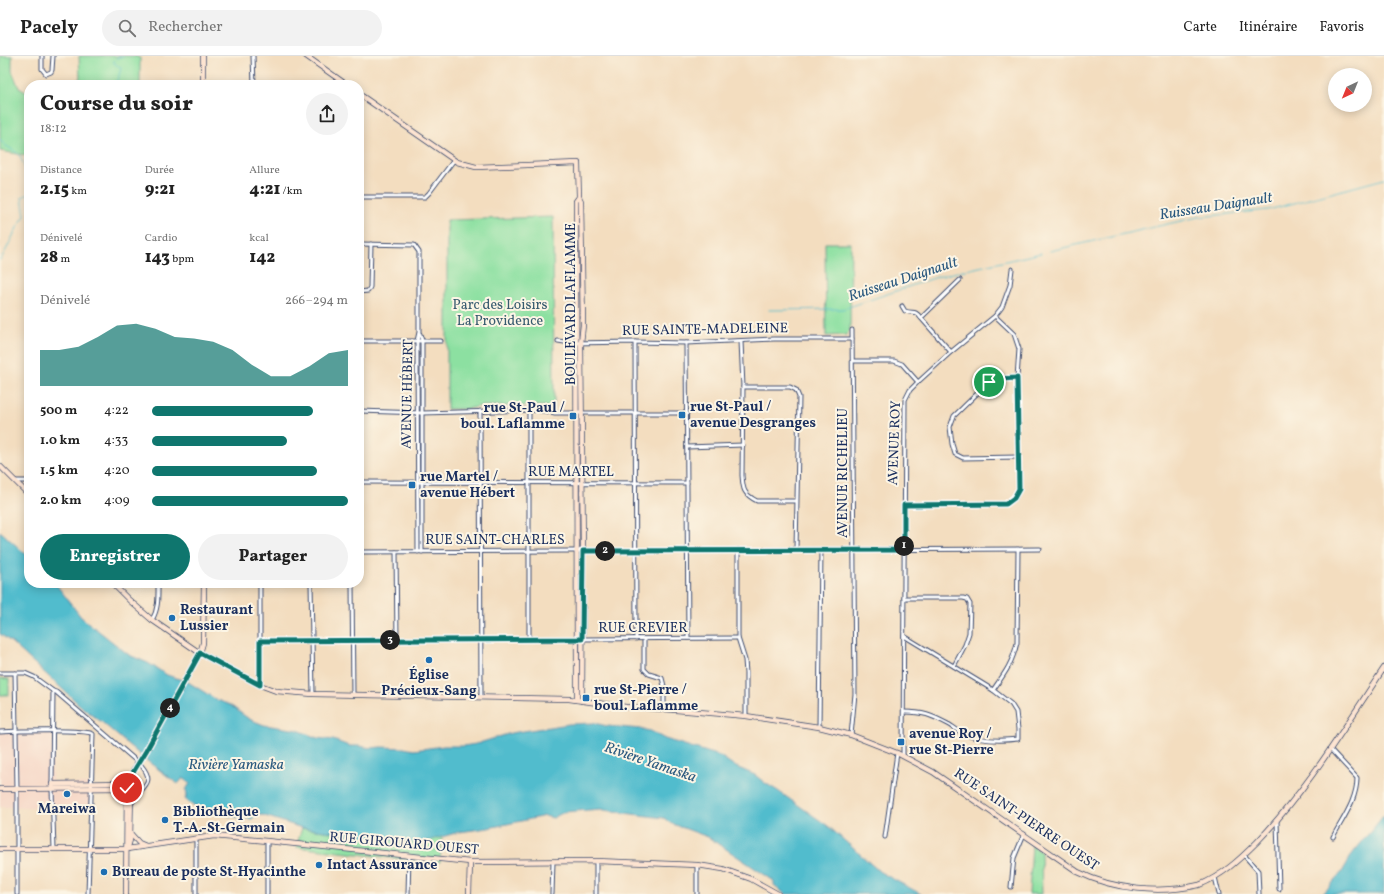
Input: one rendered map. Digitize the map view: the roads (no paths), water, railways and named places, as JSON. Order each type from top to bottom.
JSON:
[{"type":"street","points":[[42,56],[42,69],[46,74],[52,70],[53,56]]},
{"type":"street","points":[[202,56],[203,80]]},
{"type":"street","points":[[253,56],[254,80]]},
{"type":"street","points":[[306,56],[340,80]]},
{"type":"street","points":[[364,97],[454,160],[430,193],[425,197],[364,197]]},
{"type":"street","name":"BOULEVARD LAFLAMME","points":[[454,160],[462,164],[476,167],[578,163],[579,197],[576,201],[580,412],[580,700]]},
{"type":"street","points":[[364,244],[414,245],[419,252],[419,332]]},
{"type":"street","points":[[364,291],[368,291],[370,287],[371,244]]},
{"type":"street","name":"AVENUE ROY","points":[[903,756],[905,400],[910,390],[918,382],[995,316],[1002,308],[1010,285],[1012,269]]},
{"type":"street","points":[[922,318],[960,280]]},
{"type":"street","points":[[902,306],[905,311],[913,311],[917,313],[952,352]]},
{"type":"street","points":[[904,505],[1006,504],[1014,498],[1019,489],[1017,378],[1019,349],[1014,334],[995,316]]},
{"type":"street","name":"AVENUE RICHELIEU","points":[[851,735],[855,694],[852,330]]},
{"type":"street","name":"AVENUE HÉBERT","points":[[419,332],[422,341],[423,483],[420,552]]},
{"type":"street","name":"AVENUE HÉBERT","points":[[419,332],[417,341],[417,413],[420,552]]},
{"type":"street","name":"RUE SAINTE-MADELEINE","points":[[558,341],[579,343],[686,343],[774,339],[852,339]]},
{"type":"street","points":[[364,341],[441,341]]},
{"type":"street","points":[[741,341],[743,489],[757,501],[796,501]]},
{"type":"street","points":[[634,342],[636,639]]},
{"type":"street","points":[[686,343],[688,638]]},
{"type":"street","points":[[853,361],[894,361],[902,364],[918,382]]},
{"type":"street","points":[[1017,378],[999,379],[989,382],[954,416],[950,427],[955,454],[963,458],[1018,457]]},
{"type":"street","points":[[742,387],[790,387],[796,390],[799,397],[796,550]]},
{"type":"street","points":[[364,411],[422,413],[529,410],[555,413],[687,413]]},
{"type":"street","points":[[529,410],[529,640]]},
{"type":"street","points":[[480,412],[481,697]]},
{"type":"street","points":[[687,447],[743,445]]},
{"type":"street","points":[[0,466],[24,490]]},
{"type":"street","points":[[16,481],[24,481]]},
{"type":"street","name":"RUE MARTEL","points":[[364,482],[687,483]]},
{"type":"street","points":[[993,690],[1010,666],[1014,657],[1017,643],[1018,549]]},
{"type":"street","name":"RUE SAINT-CHARLES","points":[[364,552],[1040,549]]},
{"type":"street","points":[[738,550],[738,638],[745,660],[746,716]]},
{"type":"street","points":[[819,727],[821,550]]},
{"type":"street","points":[[396,552],[397,640]]},
{"type":"street","name":"RUE SAINT-PIERRE OUEST","points":[[117,588],[152,620],[200,653],[260,685],[276,691],[313,694],[580,700],[626,707],[746,716],[819,727],[851,735],[897,753],[933,772],[1078,872],[1108,884],[1140,889],[1170,891],[1177,891],[1216,877],[1231,867],[1277,821],[1330,749],[1384,668]]},
{"type":"street","points":[[152,620],[157,613],[158,588]]},
{"type":"street","points":[[126,894],[128,784],[133,772],[193,667],[204,643],[204,588]]},
{"type":"street","points":[[260,588],[260,685]]},
{"type":"street","points":[[311,588],[313,694]]},
{"type":"street","points":[[352,588],[353,694]]},
{"type":"street","points":[[904,598],[967,599],[970,604],[969,633],[965,645],[954,666]]},
{"type":"street","points":[[904,636],[993,690],[1011,704],[1016,712],[1018,738],[1001,740],[979,739],[965,735],[947,723],[923,712],[904,712]]},
{"type":"street","name":"RUE CREVIER","points":[[260,641],[738,638]]},
{"type":"street","points":[[644,639],[644,669],[649,674],[662,678],[664,686],[664,709]]},
{"type":"street","points":[[0,673],[25,673],[34,677],[56,692],[141,765],[146,771],[147,778],[145,788],[134,797],[131,804]]},
{"type":"street","points":[[15,673],[17,789],[16,894]]},
{"type":"street","points":[[53,691],[52,786],[54,849]]},
{"type":"street","points":[[0,732],[53,731],[88,732],[93,734],[88,894]]},
{"type":"street","points":[[1330,749],[1357,778],[1357,785],[1352,802],[1333,837]]},
{"type":"street","points":[[885,837],[897,753]]},
{"type":"street","points":[[52,786],[62,784],[92,786],[128,784]]},
{"type":"street","points":[[127,849],[130,840],[131,804],[128,784]]},
{"type":"street","points":[[0,789],[128,784]]},
{"type":"street","points":[[1277,821],[1280,890]]},
{"type":"street","points":[[130,833],[139,843],[146,846]]},
{"type":"street","points":[[1011,887],[1014,858],[1024,834]]},
{"type":"street","name":"RUE GIROUARD OUEST","points":[[0,848],[127,849],[214,836],[470,862],[596,861],[697,865],[723,869],[750,879],[778,894]]},
{"type":"street","points":[[196,839],[196,894]]},
{"type":"street","points":[[267,841],[267,894]]},
{"type":"street","points":[[1244,855],[1258,870],[1259,894]]},
{"type":"street","points":[[408,894],[409,856]]},
{"type":"street","points":[[596,861],[596,894]]},
{"type":"street","points":[[469,894],[470,862]]},
{"type":"street","points":[[552,862],[552,894]]},
{"type":"street","points":[[697,865],[697,894]]},
{"type":"street","points":[[1216,877],[1219,894]]},
{"type":"water","name":"Rivière Yamaska","points":[[0,531],[24,553],[24,588],[59,588],[81,617],[129,655],[148,663],[167,675],[188,682],[217,700],[230,705],[249,719],[264,725],[298,730],[317,738],[333,740],[349,746],[404,748],[414,750],[476,744],[511,733],[569,724],[594,723],[650,731],[665,739],[720,756],[736,767],[755,775],[828,826],[880,872],[921,894],[785,894],[774,885],[774,881],[708,837],[670,823],[664,818],[601,809],[564,812],[553,818],[545,816],[488,828],[459,832],[424,842],[408,842],[302,828],[262,815],[255,816],[252,819],[229,816],[221,811],[192,805],[185,799],[187,794],[186,790],[190,783],[183,778],[178,784],[146,760],[83,708],[11,642],[0,634]]},
{"type":"water","points":[[1384,815],[1384,894],[1323,894],[1342,872],[1353,853]]},
{"type":"waterway","points":[[117,80],[121,68],[114,63],[114,61],[118,57],[123,56]]},
{"type":"waterway","points":[[0,139],[4,144],[18,154],[24,166]]},
{"type":"waterway","name":"Ruisseau Daignault","points":[[1050,251],[1198,217],[1268,210],[1384,179]]},
{"type":"waterway","points":[[24,196],[22,197],[24,210]]},
{"type":"waterway","points":[[0,260],[24,217]]},
{"type":"waterway","name":"Ruisseau Daignault","points":[[769,310],[843,309],[940,276],[1041,253]]},
{"type":"place","name":"rue St-Paul / avenue Desgranges","points":[[682,415]]},
{"type":"place","name":"rue St-Paul / boul. Laflamme","points":[[573,416]]},
{"type":"place","name":"rue Martel / avenue Hébert","points":[[412,485]]},
{"type":"place","name":"Restaurant Lussier","points":[[172,618]]},
{"type":"place","name":"Église Précieux-Sang","points":[[429,660]]},
{"type":"place","name":"rue St-Pierre / boul. Laflamme","points":[[586,698]]},
{"type":"place","name":"avenue Roy / rue St-Pierre","points":[[901,742]]},
{"type":"place","name":"Mareiwa","points":[[67,794]]},
{"type":"place","name":"Bibliothèque T.-A.-St-Germain","points":[[165,820]]},
{"type":"place","name":"Intact Assurance","points":[[319,865]]},
{"type":"place","name":"Bureau de poste St-Hyacinthe","points":[[104,872]]},
{"type":"park label","name":"Parc des Loisirs La Providence","points":[[500,314]]}]
